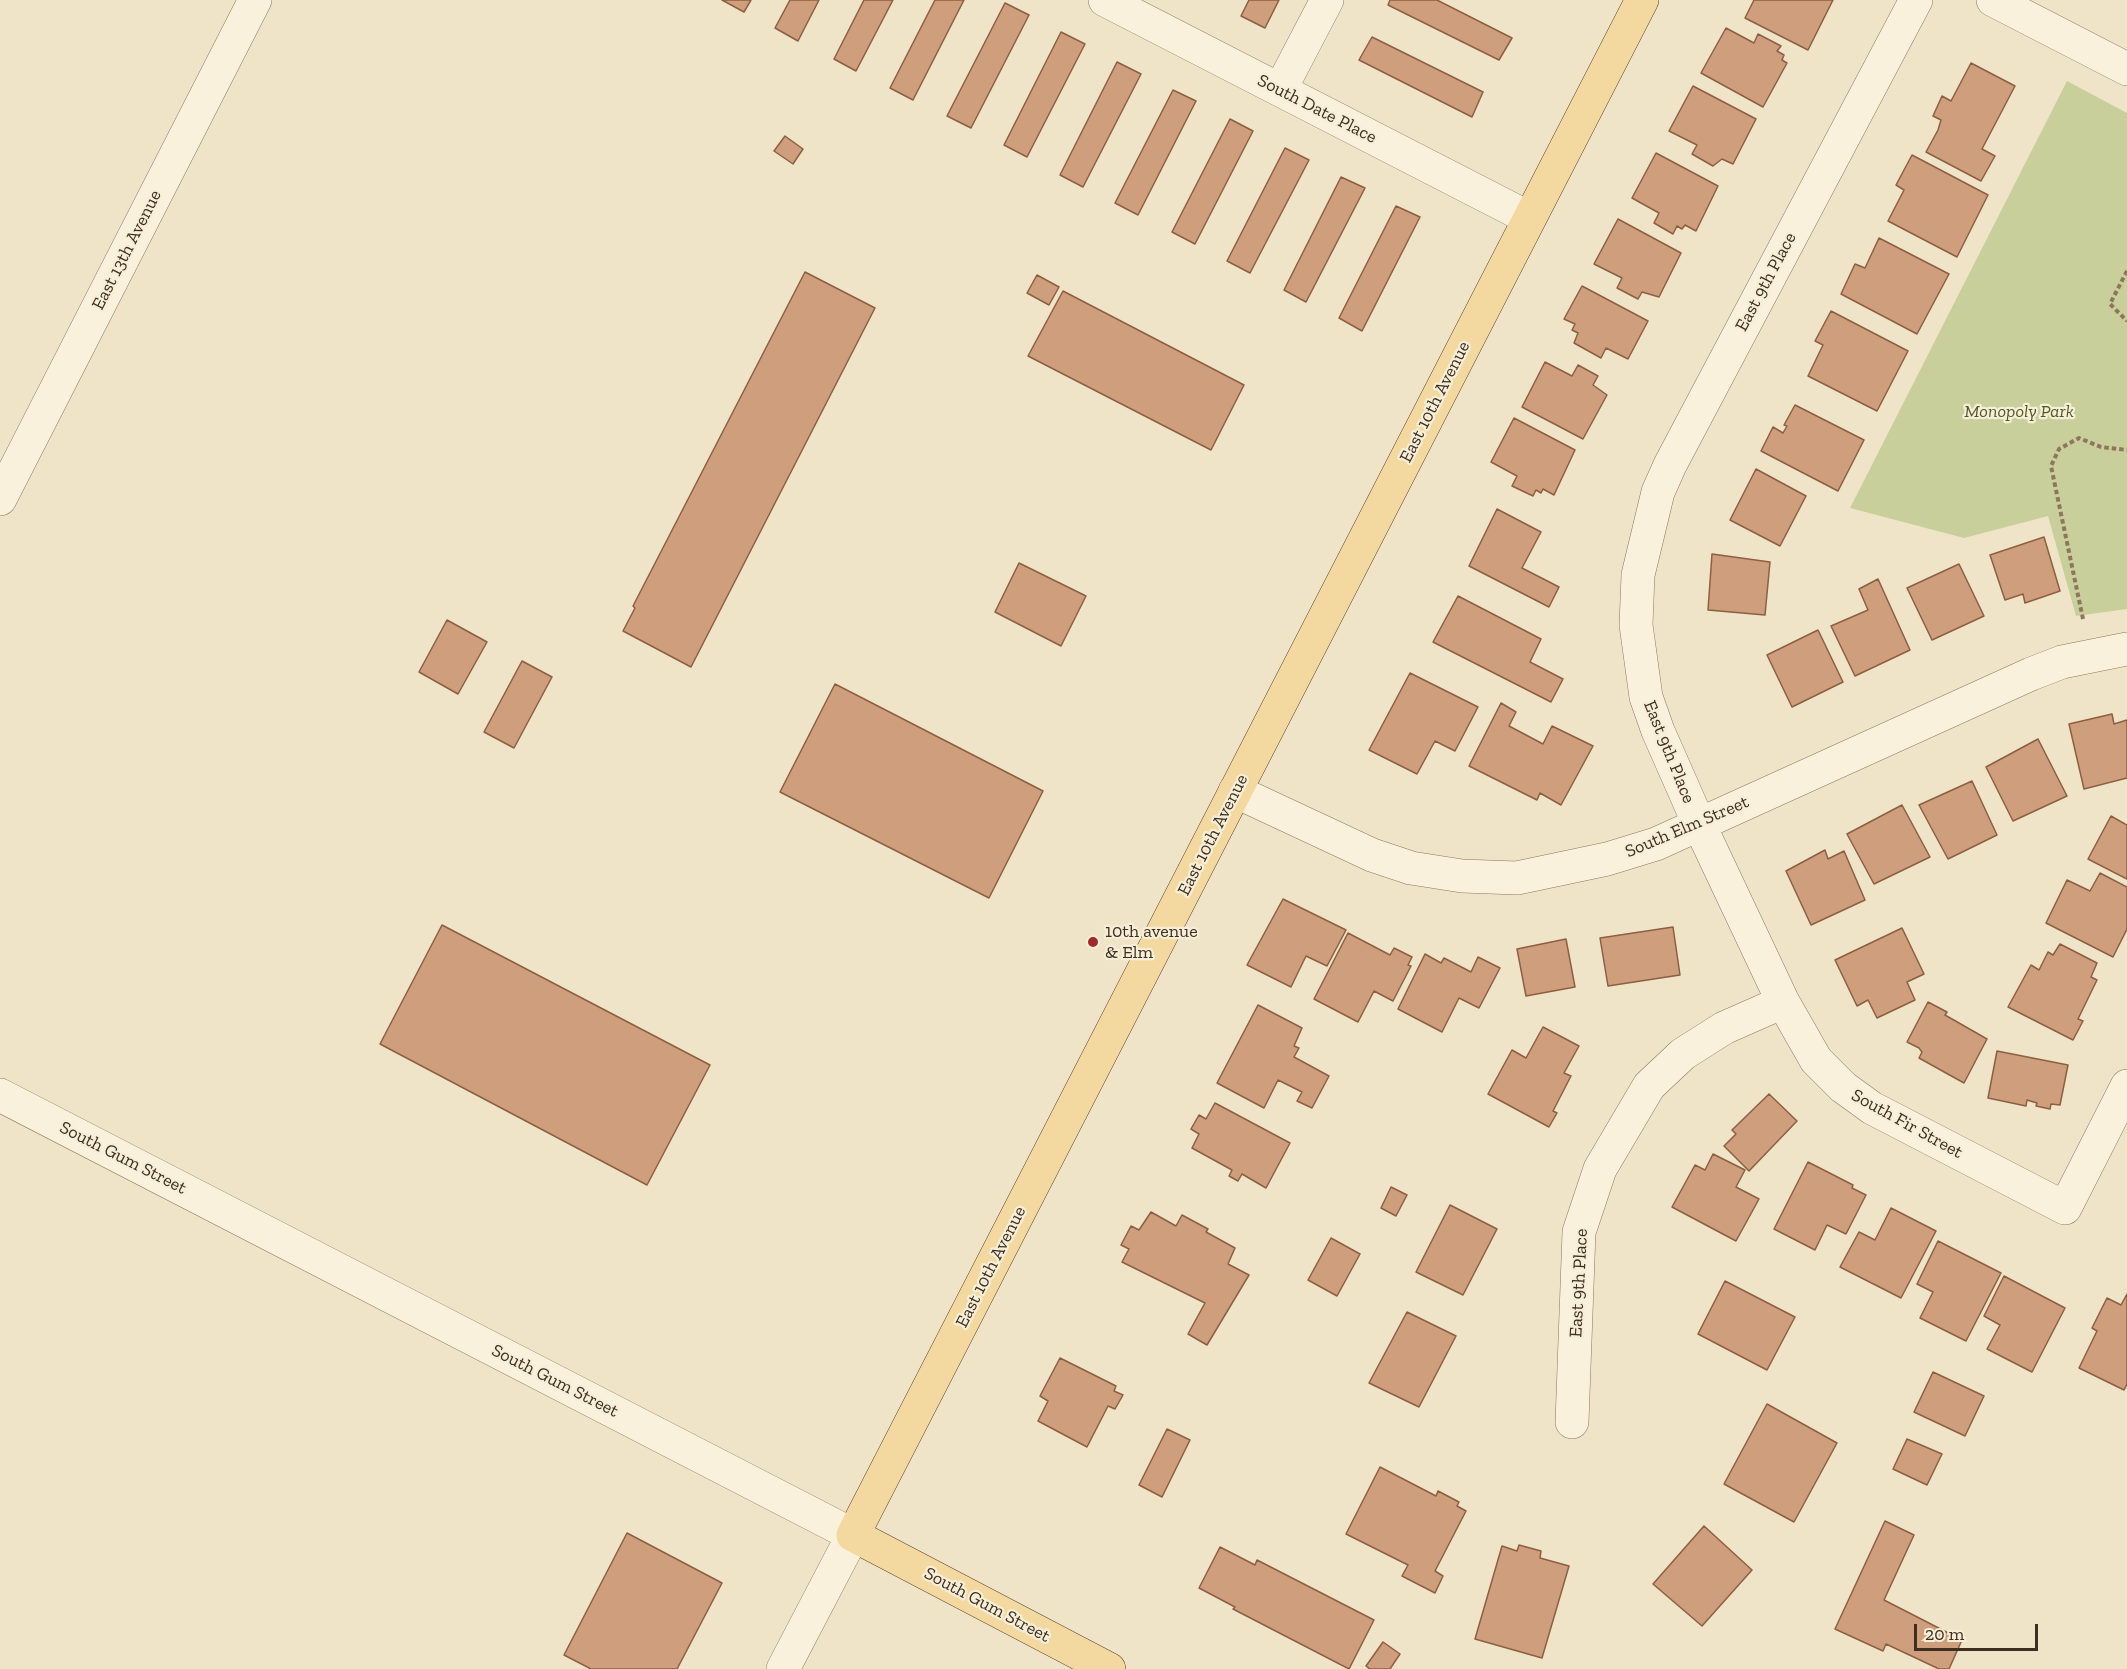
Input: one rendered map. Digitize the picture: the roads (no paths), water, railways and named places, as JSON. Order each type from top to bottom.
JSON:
[{"type":"main road","name":"East 10th Avenue","points":[[853,1535],[1642,0]]},
{"type":"main road","name":"South Gum Street","points":[[853,1535],[1109,1669]]},
{"type":"street","name":"East 13th Avenue","points":[[0,499],[255,0]]},
{"type":"street","name":"South Date Place","points":[[1105,0],[1529,218]]},
{"type":"street","points":[[1280,90],[1327,0]]},
{"type":"street","name":"East 9th Place","points":[[1572,1422],[1579,1232],[1600,1169],[1649,1086],[1683,1054],[1724,1028],[1783,1002],[1699,824],[1658,731],[1646,697],[1636,625],[1638,575],[1649,524],[1670,465],[1916,0]]},
{"type":"street","points":[[1993,0],[2127,69]]},
{"type":"street","name":"South Elm Street","points":[[1235,791],[1372,855],[1411,868],[1462,876],[1517,878],[1560,871],[1656,844],[2031,674],[2090,655],[2127,649]]},
{"type":"street","name":"South Fir Street","points":[[1783,1002],[1816,1060],[1843,1087],[1872,1108],[2065,1208],[2127,1086]]},
{"type":"street","name":"South Gum Street","points":[[0,1095],[853,1535]]},
{"type":"street","name":"East 10th Avenue","points":[[783,1669],[853,1535]]},
{"type":"place","name":"10th avenue & Elm","points":[[1093,942]]},
{"type":"park label","name":"Monopoly Park","points":[[2019,412]]}]
